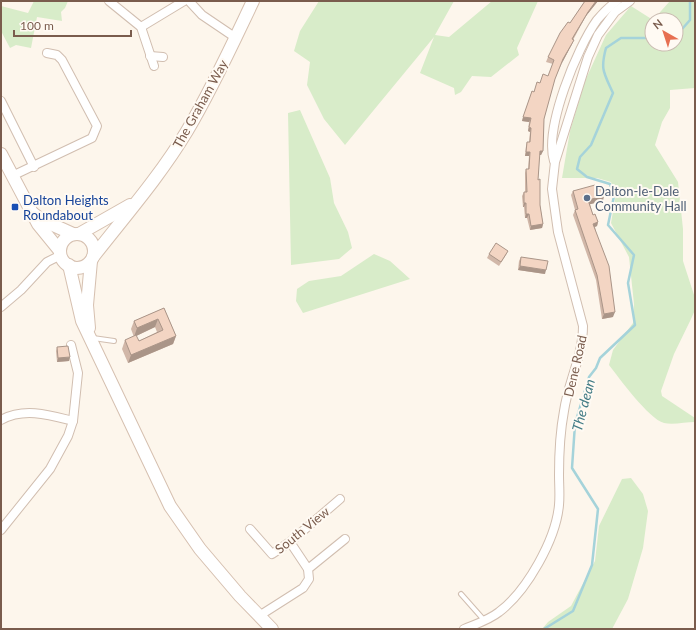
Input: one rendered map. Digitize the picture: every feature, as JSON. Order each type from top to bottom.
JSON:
[{"type":"main road","name":"The Graham Way","points":[[92,259],[166,163],[187,131],[236,38],[253,1]]},
{"type":"main road","points":[[1,154],[38,224],[69,265],[78,310],[140,445],[170,506],[200,549],[240,596],[272,629]]},
{"type":"main road","name":"The Graham Way","points":[[76,234],[136,202]]},
{"type":"main road","points":[[32,212],[42,220],[90,240],[93,246],[87,305],[91,337]]},
{"type":"main road","points":[[61,253],[64,240],[76,234]]},
{"type":"main road","points":[[69,265],[80,267],[92,259]]},
{"type":"street","points":[[110,1],[140,28],[154,66]]},
{"type":"street","points":[[140,28],[184,1]]},
{"type":"street","points":[[190,1],[202,14],[236,38]]},
{"type":"street","name":"Dene Road","points":[[555,162],[551,146],[558,110],[572,68],[582,45],[615,6],[630,1]]},
{"type":"street","name":"Dene Road","points":[[464,629],[498,613],[508,604],[523,586],[547,545],[554,527],[559,507],[559,449],[564,410],[583,338],[583,326],[556,225],[552,189],[555,162],[562,135],[600,23]]},
{"type":"street","points":[[12,176],[34,167],[92,138],[97,126],[62,60],[57,55],[47,53]]},
{"type":"street","points":[[150,56],[163,57]]},
{"type":"street","points":[[1,101],[34,167]]},
{"type":"street","points":[[1,307],[21,290],[48,262],[61,253]]},
{"type":"street","points":[[1,530],[50,469],[60,453],[73,420],[78,373],[71,345]]},
{"type":"street","points":[[1,420],[8,416],[44,413],[73,420]]},
{"type":"street","name":"South View","points":[[250,529],[272,554],[290,542],[340,499]]},
{"type":"street","points":[[308,569],[345,538]]},
{"type":"street","points":[[259,616],[303,588],[309,579],[308,569],[290,542]]},
{"type":"lane","points":[[582,45],[591,49]]},
{"type":"lane","points":[[91,337],[114,341]]},
{"type":"lane","points":[[461,594],[484,620]]},
{"type":"green space","points":[[34,1],[68,1],[65,8],[61,12],[62,21],[37,17],[31,48],[16,45],[10,48],[1,31],[1,6],[28,13]]},
{"type":"green space","points":[[319,1],[454,1],[435,35],[449,37],[492,1],[538,1],[517,48],[519,55],[491,77],[472,76],[461,92],[455,95],[454,88],[420,73],[434,37],[345,145],[324,119],[307,85],[310,62],[294,51],[300,31]]},
{"type":"green space","points":[[670,1],[695,1],[695,88],[670,90],[670,108],[662,122],[655,145],[678,182],[683,229],[683,261],[695,298],[695,310],[674,354],[661,391],[662,396],[695,418],[695,422],[668,424],[658,420],[650,414],[609,365],[613,350],[633,323],[634,304],[629,257],[611,223],[616,194],[611,182],[597,178],[562,178],[570,131],[585,81],[606,35],[631,6],[644,14],[644,52],[684,52],[684,12],[660,12]]},
{"type":"green space","points":[[300,110],[330,178],[334,203],[348,232],[352,248],[339,259],[291,265],[288,113]]},
{"type":"green space","points":[[374,254],[390,261],[410,279],[303,313],[296,301],[297,289],[309,281],[341,276]]},
{"type":"green space","points":[[631,478],[643,494],[648,511],[643,548],[628,599],[612,629],[542,629],[548,622],[571,606],[595,561],[599,526],[622,479]]},
{"type":"building","points":[[585,1],[596,1],[572,39],[574,40],[563,59],[555,79],[544,119],[543,151],[540,151],[538,180],[540,179],[540,205],[543,224],[531,226],[529,214],[526,214],[524,192],[527,192],[526,169],[529,169],[530,152],[526,152],[527,142],[530,142],[531,128],[529,127],[531,118],[523,117],[532,91],[534,92],[537,82],[540,83],[543,74],[548,76],[554,60],[548,57],[560,33],[568,22],[570,23]]},
{"type":"building","points":[[595,185],[597,191],[602,189],[604,196],[588,200],[593,215],[595,214],[598,222],[593,224],[609,266],[615,312],[604,314],[597,275],[575,210],[578,209],[573,191]]},
{"type":"building","points":[[496,243],[508,251],[501,262],[489,254]]},
{"type":"building","points":[[521,257],[548,261],[546,270],[520,266]]},
{"type":"building","points":[[164,308],[176,336],[131,355],[125,340],[136,335],[139,341],[163,330],[158,319],[137,328],[134,321]]},
{"type":"building","points":[[68,346],[70,357],[58,358],[57,347]]},
{"type":"waterway","name":"The dean","points":[[684,27],[690,20],[690,1]]},
{"type":"waterway","name":"The dean","points":[[544,629],[573,611],[592,565],[598,509],[572,468],[575,424],[589,377],[596,368],[600,358],[635,325],[628,283],[634,255],[608,225],[614,196],[610,184],[587,177],[577,169],[580,157],[591,145],[613,93],[607,81],[603,67],[606,48],[621,38],[644,38]]},
{"type":"place","name":"Dalton-le-Dale Community Hall","points":[[587,198]]},
{"type":"place","name":"Dalton Heights Roundabout","points":[[15,207]]}]
